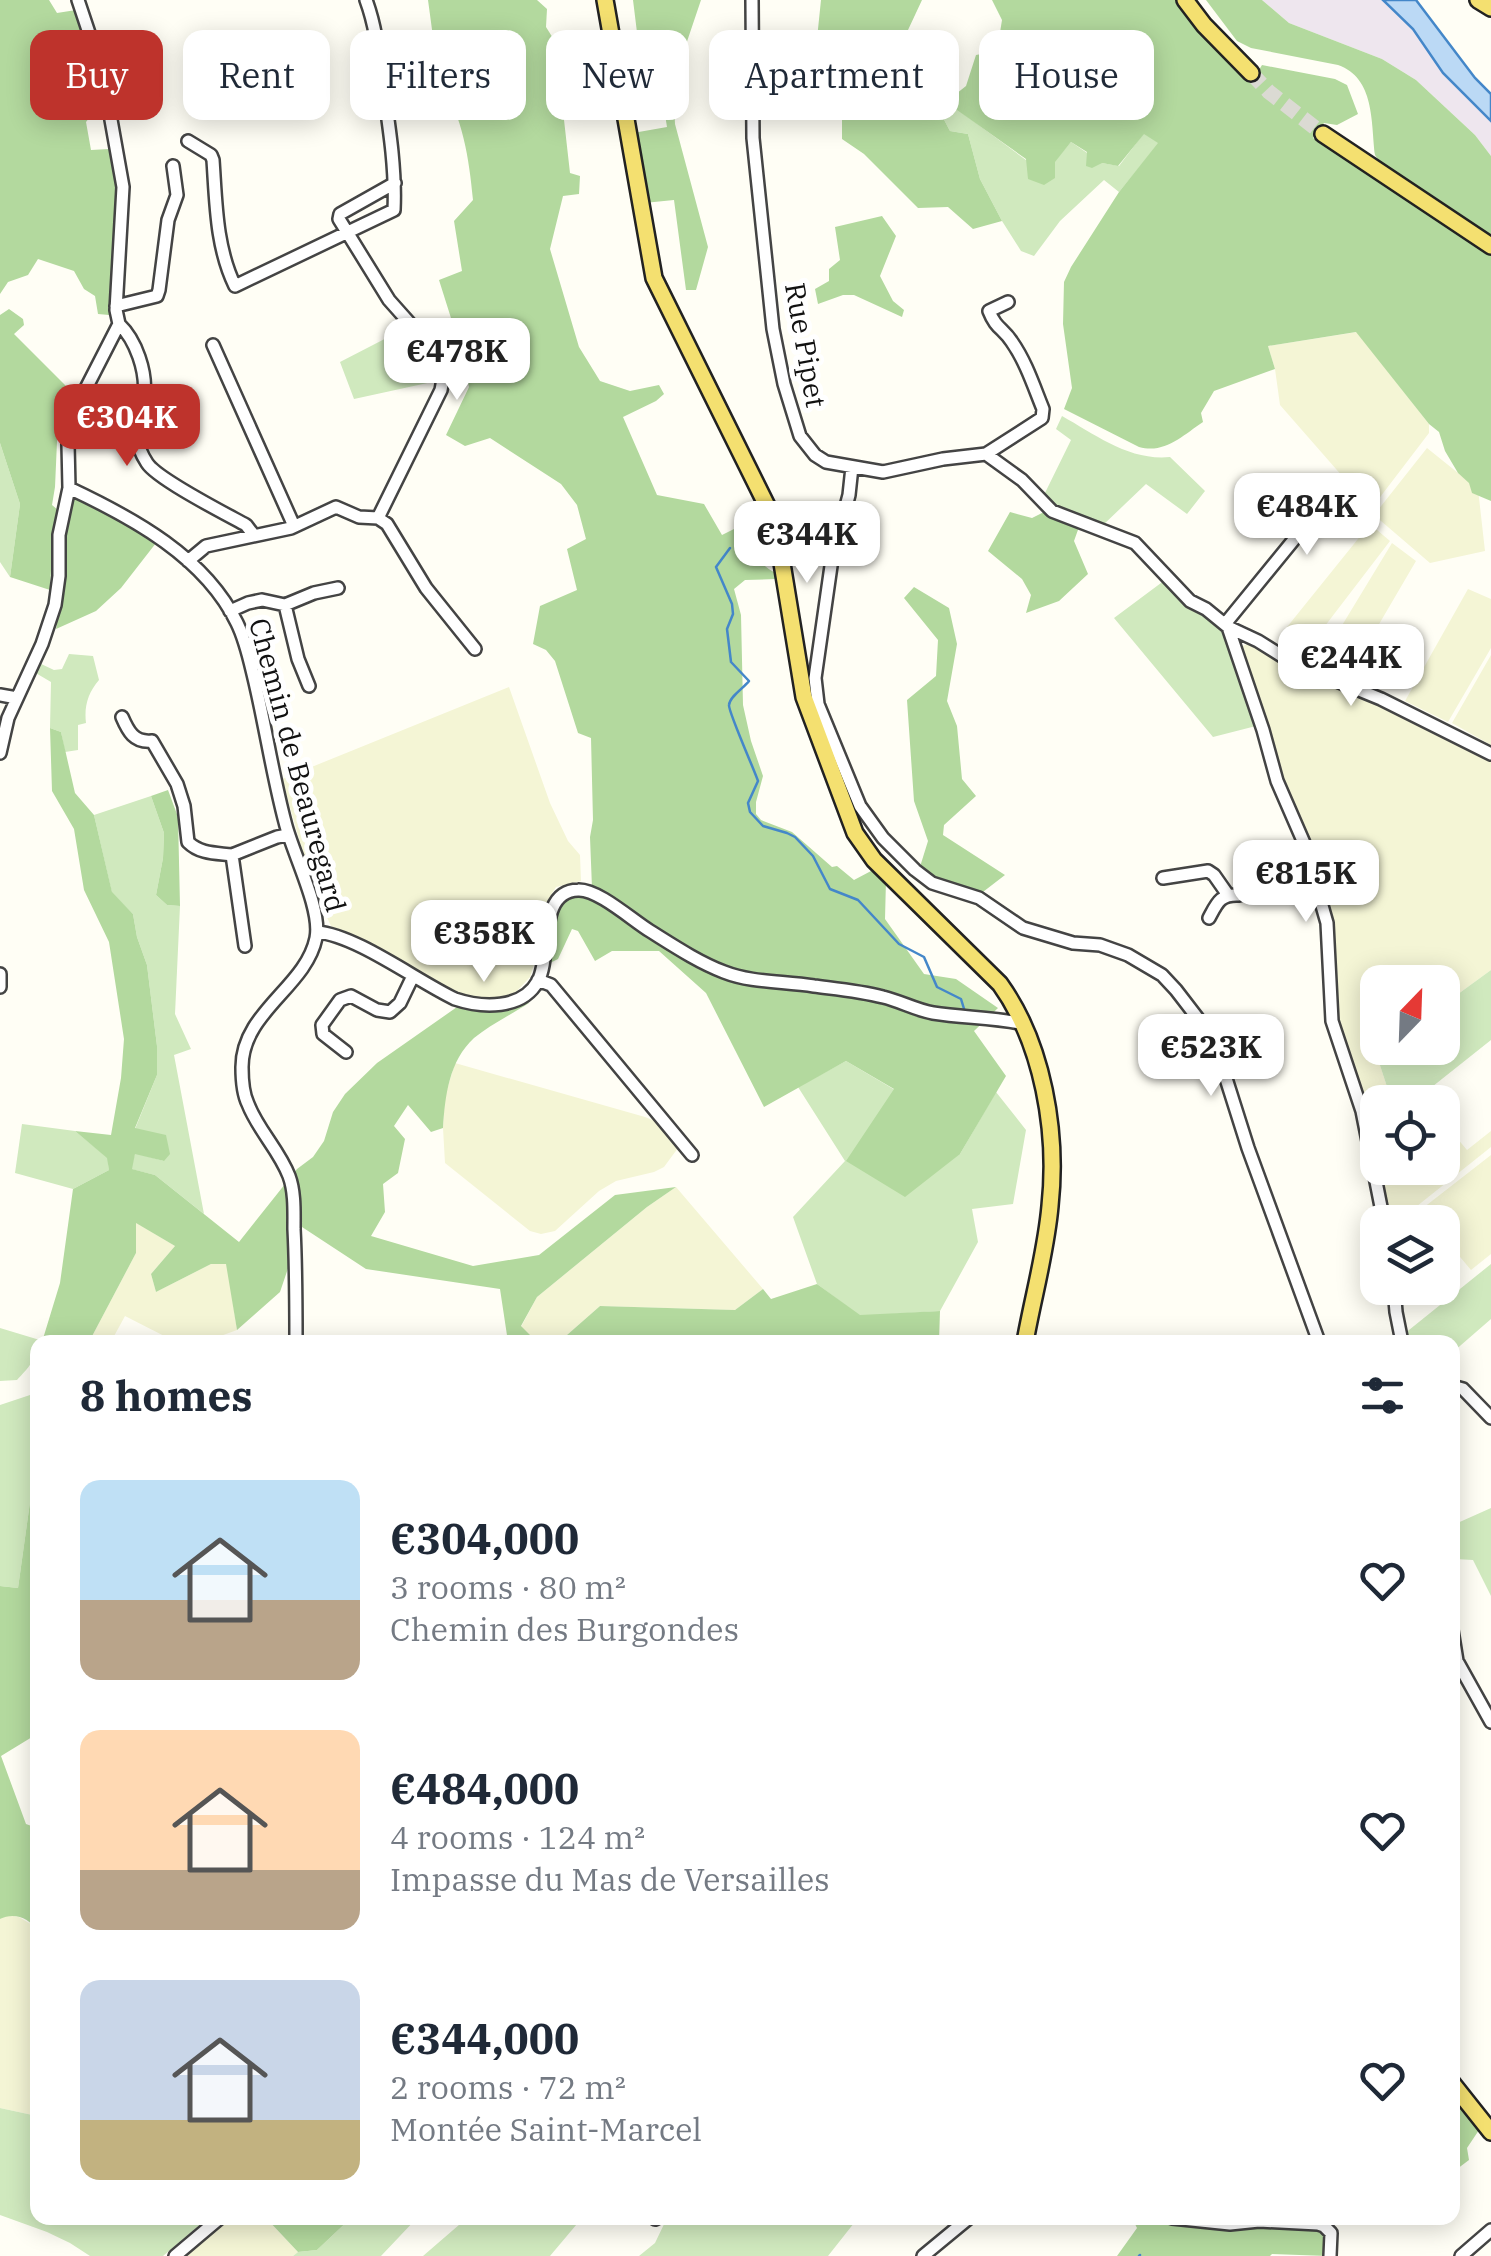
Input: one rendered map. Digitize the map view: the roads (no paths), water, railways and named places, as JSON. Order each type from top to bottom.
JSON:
[{"type":"main road","points":[[606,0],[652,270],[772,516],[813,706],[846,814],[864,848],[1000,984],[1034,1045],[1043,1084],[1052,1179],[1026,1335]]},
{"type":"main road","points":[[1185,0],[1251,73]]},
{"type":"main road","points":[[1478,0],[1491,8]]},
{"type":"main road","points":[[1323,134],[1491,246]]},
{"type":"main road","points":[[1460,2092],[1491,2132]]},
{"type":"street","points":[[78,0],[103,75],[123,186],[116,306],[119,324],[133,344],[142,374],[144,394],[136,436],[146,462],[162,477],[246,525],[253,534]]},
{"type":"street","points":[[188,140],[213,160],[220,244],[234,286],[394,210],[395,184],[374,20],[366,0]]},
{"type":"street","name":"Rue Pipet","points":[[752,0],[753,138],[773,329],[784,384],[805,444],[826,462],[883,472],[986,454]]},
{"type":"street","points":[[116,306],[156,296],[159,290],[168,220],[176,195],[173,166]]},
{"type":"street","points":[[378,518],[441,390],[444,376],[438,355],[390,300],[339,219],[340,214],[395,184]]},
{"type":"street","points":[[1008,302],[989,310],[990,314],[1017,350],[1043,409],[1042,418],[986,454],[1022,480],[1052,511],[1136,542],[1190,600],[1227,626],[1293,663],[1381,699],[1491,754]]},
{"type":"street","points":[[0,753],[4,732],[55,605],[59,534],[69,488],[72,422],[119,324]]},
{"type":"street","points":[[213,344],[294,526]]},
{"type":"street","points":[[852,467],[832,560],[813,706],[860,806],[883,838],[932,883],[979,898],[1016,926],[1128,955],[1162,976],[1176,990],[1217,1050],[1248,1148],[1317,1335]]},
{"type":"street","name":"Chemin de Beauregard","points":[[69,488],[127,516],[188,561],[230,611],[249,657],[288,835],[303,874],[317,932],[308,958],[254,1026],[243,1050],[242,1068],[247,1103],[290,1180],[296,1335]]},
{"type":"street","points":[[1227,626],[1306,526],[1305,516],[1278,492]]},
{"type":"street","points":[[188,561],[206,546],[294,526],[336,507],[360,517],[378,518],[387,524],[426,588],[475,650]]},
{"type":"street","points":[[230,611],[262,600],[285,605],[338,588]]},
{"type":"street","points":[[285,605],[309,686]]},
{"type":"street","points":[[1227,626],[1277,782],[1304,843],[1327,923],[1332,1021],[1362,1111],[1381,1205]]},
{"type":"street","points":[[0,695],[17,698]]},
{"type":"street","points":[[122,717],[133,737],[152,741],[177,784],[190,845],[232,856],[288,835]]},
{"type":"street","points":[[232,856],[246,946]]},
{"type":"street","points":[[1163,878],[1208,872],[1228,894]]},
{"type":"street","points":[[1210,918],[1218,902],[1228,894],[1239,895],[1314,876]]},
{"type":"street","points":[[317,932],[358,945],[455,999],[494,1006],[516,1000],[538,980],[552,907],[570,891],[587,891],[699,960],[739,977],[880,996],[925,1012],[1024,1024]]},
{"type":"street","points":[[0,974],[0,987]]},
{"type":"street","points":[[346,1052],[322,1030],[340,1000],[351,996],[377,1010],[390,1012],[400,1003],[413,976]]},
{"type":"street","points":[[538,980],[551,985],[692,1155]]},
{"type":"street","points":[[1397,1305],[1401,1335]]},
{"type":"street","points":[[1460,1388],[1491,1418]]},
{"type":"street","points":[[1460,1669],[1491,1722]]},
{"type":"street","points":[[175,2256],[212,2225]]},
{"type":"street","points":[[923,2256],[961,2225]]},
{"type":"street","points":[[1321,2225],[1331,2233],[1330,2256]]},
{"type":"street","points":[[1461,2256],[1491,2230]]},
{"type":"water","points":[[1383,0],[1416,0],[1491,94],[1491,121],[1443,73],[1413,29]]},
{"type":"waterway","points":[[730,548],[716,567],[732,604],[727,629],[731,662],[749,681],[729,705],[758,781],[748,803],[750,812],[763,826],[795,837],[813,856],[830,889],[858,900],[899,944],[924,957],[937,987],[961,999],[965,1012]]},
{"type":"tunnel","points":[[1251,73],[1323,134]]}]
